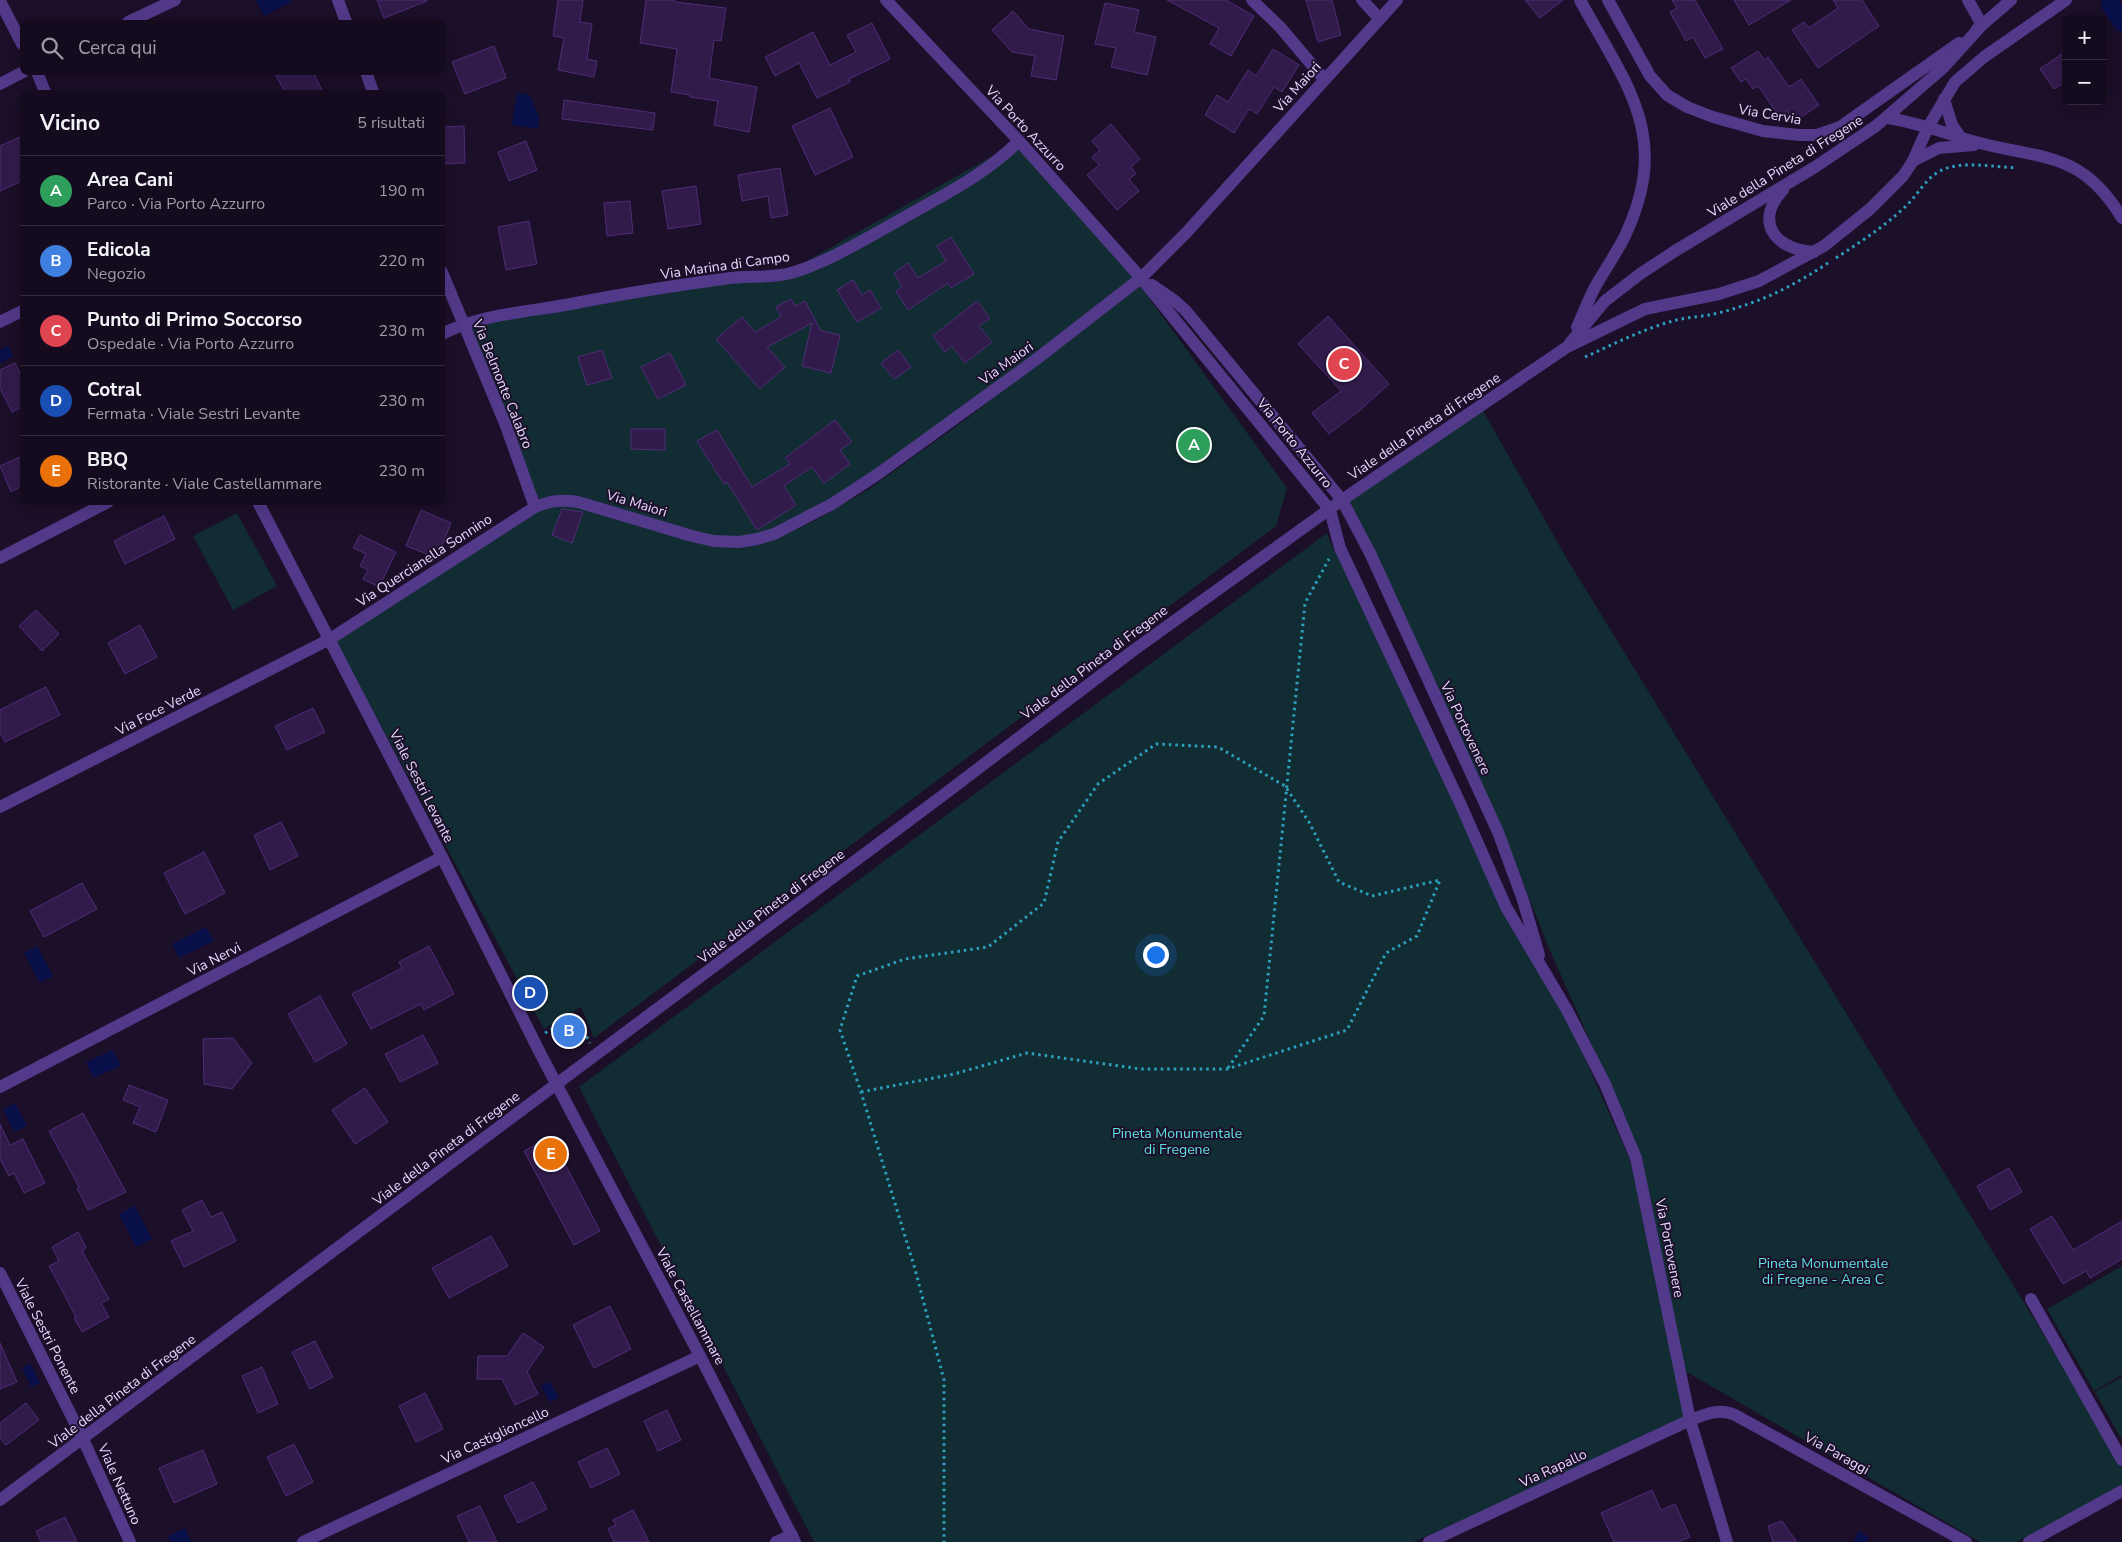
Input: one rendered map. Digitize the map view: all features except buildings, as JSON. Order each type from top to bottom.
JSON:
[{"type":"street","points":[[132,20],[175,0]]},
{"type":"street","points":[[338,0],[345,20]]},
{"type":"street","name":"Via Porto Azzurro","points":[[886,0],[1018,141],[1141,278],[1330,510]]},
{"type":"street","points":[[1252,0],[1280,26],[1324,79]]},
{"type":"street","points":[[1362,0],[1379,18]]},
{"type":"street","name":"Via Maiori","points":[[535,507],[561,500],[578,502],[692,536],[714,541],[738,542],[774,534],[813,515],[878,474],[1034,361],[1141,278],[1186,233],[1397,0]]},
{"type":"street","points":[[1567,347],[1595,288],[1625,237],[1641,193],[1646,165],[1643,127],[1636,104],[1580,0]]},
{"type":"street","name":"Via Cervia","points":[[1608,0],[1650,76],[1667,95],[1687,107],[1712,117],[1763,131],[1799,135],[1822,134],[1840,127],[1932,63],[1982,25]]},
{"type":"street","points":[[1968,0],[1982,25]]},
{"type":"street","name":"Viale della Pineta di Fregene","points":[[1567,347],[1594,314],[1617,292],[1675,251],[1794,180],[1887,118],[1944,68],[1982,25],[2011,0]]},
{"type":"street","name":"Viale della Pineta di Fregene","points":[[0,1500],[1134,650],[1342,500],[1567,347],[1639,311],[1663,304],[1736,289],[1771,276],[1814,252],[1886,196],[1913,161],[1928,127],[1955,82],[1984,57],[2066,0]]},
{"type":"street","points":[[0,1],[20,40]]},
{"type":"street","points":[[0,84],[20,74]]},
{"type":"street","points":[[38,75],[45,90]]},
{"type":"street","points":[[367,75],[372,90]]},
{"type":"street","points":[[1944,99],[1952,125],[1962,138]]},
{"type":"street","points":[[1887,118],[1910,121],[1962,138],[2052,158],[2084,174],[2105,194],[2122,218]]},
{"type":"street","name":"Via Marina di Campo","points":[[445,332],[462,324],[725,278],[766,277],[791,273],[815,264],[860,242],[968,182],[996,163],[1018,141]]},
{"type":"street","points":[[1913,161],[1931,151],[1947,146],[1989,145]]},
{"type":"street","points":[[1794,180],[1773,203],[1770,217],[1771,230],[1786,246],[1801,251],[1814,252]]},
{"type":"street","name":"Via Porto Azzurro","points":[[1141,278],[1171,298],[1186,311],[1342,500]]},
{"type":"street","name":"Via Belmonte Calabro","points":[[445,280],[506,426],[535,507]]},
{"type":"street","points":[[0,322],[20,312]]},
{"type":"street","name":"Via Portovenere","points":[[1342,500],[1370,553],[1498,832],[1523,900],[1545,976]]},
{"type":"street","points":[[0,558],[102,505]]},
{"type":"street","name":"Viale Sestri Levante","points":[[260,505],[557,1084]]},
{"type":"street","name":"Via Quercianella Sonnino","points":[[330,639],[535,507]]},
{"type":"street","name":"Via Portovenere","points":[[1330,510],[1340,548],[1460,803],[1506,907],[1545,976],[1567,1010],[1605,1084],[1636,1158],[1690,1420],[1726,1542]]},
{"type":"street","name":"Via Foce Verde","points":[[0,808],[330,639]]},
{"type":"street","name":"Via Nervi","points":[[0,1087],[442,857]]},
{"type":"street","name":"Viale Castellammare","points":[[557,1084],[794,1538]]},
{"type":"street","name":"Viale Sestri Ponente","points":[[2,1281],[83,1438]]},
{"type":"street","points":[[2030,1299],[2122,1460]]},
{"type":"street","name":"Via Castiglioncello","points":[[302,1542],[700,1356]]},
{"type":"street","name":"Via Paraggi","points":[[1690,1420],[1711,1412],[1732,1414],[1966,1542]]},
{"type":"street","name":"Via Rapallo","points":[[1429,1542],[1690,1420]]},
{"type":"street","name":"Viale Nettuno","points":[[83,1438],[130,1542]]},
{"type":"street","points":[[2029,1542],[2122,1491]]},
{"type":"street","points":[[776,1542],[794,1538]]},
{"type":"path","points":[[1228,1068],[1264,1016],[1305,603],[1334,551],[1340,548]]},
{"type":"path","points":[[861,1092],[954,1074],[1027,1053],[1141,1068],[1228,1068],[1347,1030],[1386,953],[1417,936],[1440,880],[1372,896],[1340,882],[1309,822],[1286,786],[1218,747],[1156,744],[1098,784],[1058,842],[1044,903],[988,947],[905,959],[857,976],[840,1030],[915,1268],[944,1380],[944,1542]]},
{"type":"path","points":[[540,1036],[576,1016],[596,1055]]},
{"type":"green space","points":[[1019,141],[1141,278],[813,515],[739,542],[596,506],[535,507],[462,324],[784,274]]},
{"type":"green space","points":[[1139,284],[1287,488],[1276,526],[594,1038],[581,1007],[544,1029],[335,640],[535,509],[561,502],[695,542],[775,539],[816,520],[869,489],[965,420]]},
{"type":"green space","name":"Pineta Monumentale di Fregene - Area C","points":[[1482,409],[1567,559],[2122,1462],[2122,1490],[2016,1542],[1980,1542],[1685,1371],[1642,1158],[1548,946],[1505,836],[1344,500]]},
{"type":"green space","points":[[237,513],[277,586],[233,610],[193,536]]},
{"type":"green space","name":"Pineta Monumentale di Fregene","points":[[1327,533],[1334,551],[1351,570],[1586,1061],[1630,1160],[1690,1420],[1413,1542],[814,1542],[579,1087]]},
{"type":"green space","points":[[2122,1266],[2122,1375],[2094,1391],[2047,1309]]},
{"type":"green space","points":[[2122,1377],[2122,1440],[2095,1392]]},
{"type":"shaded area","points":[[256,0],[290,0],[291,2],[264,16]]},
{"type":"shaded area","points":[[517,93],[530,95],[539,118],[538,129],[512,125]]},
{"type":"shaded area","points":[[8,346],[13,356],[0,363],[0,350]]},
{"type":"shaded area","points":[[206,927],[214,941],[179,958],[172,944]]},
{"type":"shaded area","points":[[37,946],[53,976],[40,983],[24,953]]},
{"type":"shaded area","points":[[113,1050],[121,1066],[93,1078],[86,1062]]},
{"type":"shaded area","points":[[15,1103],[27,1126],[14,1132],[3,1109]]},
{"type":"shaded area","points":[[135,1206],[152,1239],[136,1247],[119,1214]]},
{"type":"shaded area","points":[[30,1363],[40,1383],[31,1387],[22,1368]]},
{"type":"shaded area","points":[[550,1382],[559,1398],[550,1402],[541,1386]]},
{"type":"shaded area","points":[[185,1528],[191,1542],[171,1542],[168,1536]]},
{"type":"shaded area","points":[[1859,1531],[1869,1537],[1866,1542],[1853,1542]]},
{"type":"waterway","points":[[2111,5],[2122,22]]},
{"type":"place","name":"Punto di Primo Soccorso","points":[[1344,364]]},
{"type":"place","name":"Area Cani","points":[[1194,445]]},
{"type":"place","name":"Cotral","points":[[530,993]]},
{"type":"place","name":"Edicola","points":[[569,1031]]},
{"type":"place","name":"BBQ","points":[[551,1154]]}]
